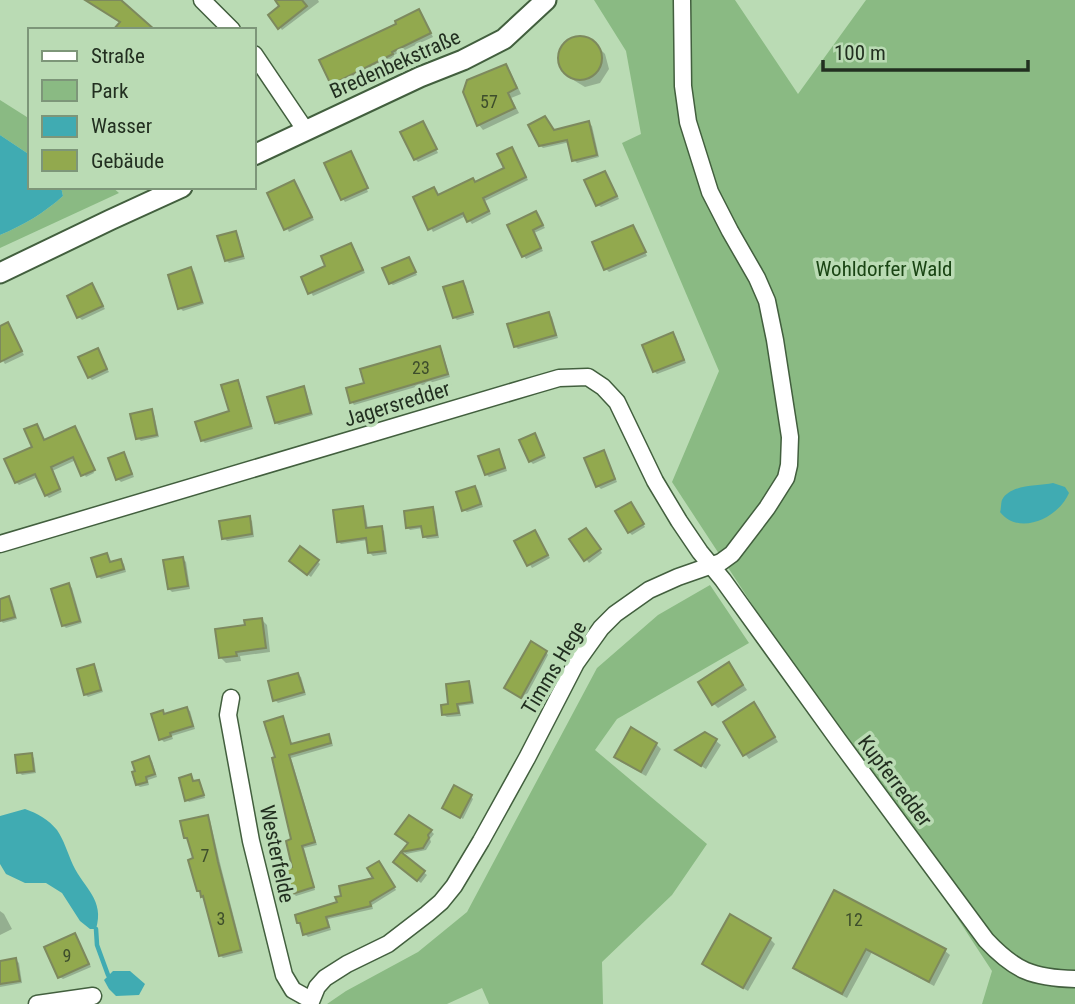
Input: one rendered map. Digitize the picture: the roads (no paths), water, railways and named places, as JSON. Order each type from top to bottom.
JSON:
[{"type":"street","points":[[202,0],[230,28]]},
{"type":"street","name":"Bredenbekstraße","points":[[256,154],[504,39],[546,0]]},
{"type":"street","name":"Timms Hege","points":[[311,1002],[317,987],[325,978],[388,944],[441,902],[454,886],[576,663],[601,628],[649,590],[722,562],[739,546],[786,478],[790,437],[767,301],[710,192],[688,122],[683,86],[682,0]]},
{"type":"street","points":[[256,57],[306,131]]},
{"type":"street","points":[[0,273],[178,189]]},
{"type":"street","name":"Jagersredder","points":[[0,544],[535,384],[559,378],[588,377],[603,387],[617,402],[655,481],[711,566]]},
{"type":"street","name":"Kupferredder","points":[[711,566],[986,940],[1010,962],[1024,970],[1046,977],[1075,979]]},
{"type":"street","name":"Westerfelde","points":[[231,698],[228,715],[251,841],[284,975],[293,990],[311,1002]]},
{"type":"street","points":[[37,1004],[93,996]]},
{"type":"water","points":[[0,135],[28,154],[28,189],[61,189],[63,196],[33,218],[0,235]]},
{"type":"water","points":[[1053,483],[1065,487],[1069,493],[1057,510],[1048,516],[1038,521],[1018,523],[1000,512],[1002,500],[1011,491]]},
{"type":"water","points":[[25,809],[47,820],[59,834],[73,865],[96,902],[96,929],[90,929],[80,921],[62,893],[46,883],[25,883],[6,874],[0,864],[0,816]]},
{"type":"water","points":[[113,971],[130,971],[145,984],[139,995],[116,996],[104,980]]},
{"type":"waterway","points":[[96,929],[97,945],[108,975]]},
{"type":"park label","name":"Wohldorfer Wald","points":[[884,269]]}]
